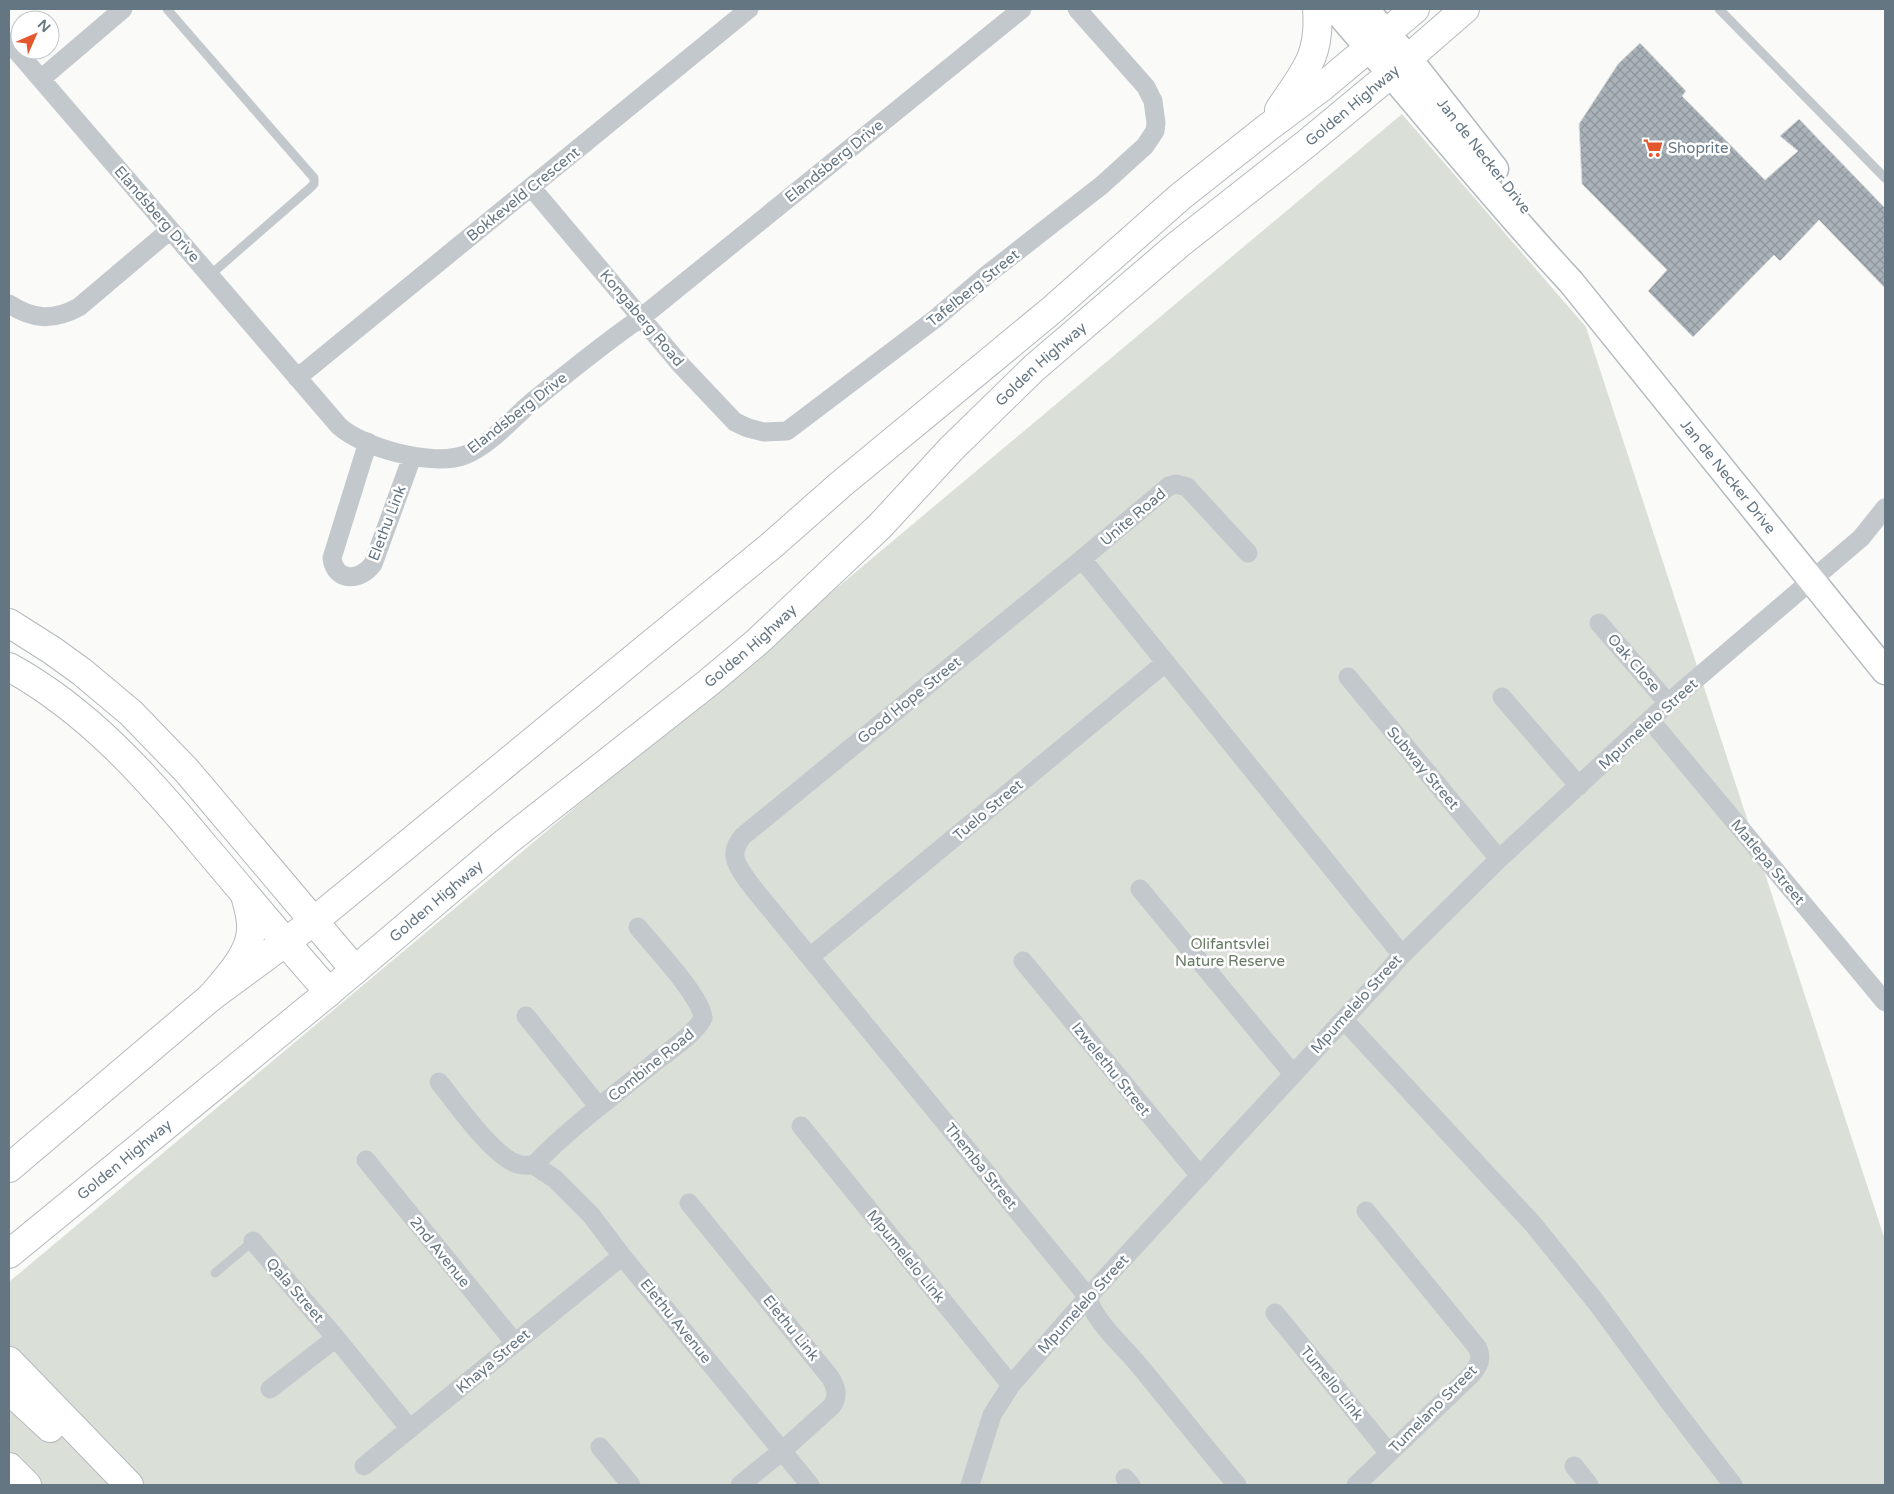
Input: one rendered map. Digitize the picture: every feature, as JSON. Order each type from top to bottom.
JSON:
[{"type":"main road","points":[[1267,128],[1311,62],[1318,39],[1317,9]]},
{"type":"main road","points":[[1335,9],[1378,41]]},
{"type":"main road","points":[[1365,9],[1378,41]]},
{"type":"main road","points":[[9,1168],[211,997],[314,921],[772,545],[840,485],[1053,309],[1181,196],[1322,87],[1415,9]]},
{"type":"main road","name":"Golden Highway","points":[[11,1252],[329,992],[506,842],[708,683],[757,642],[880,526],[951,449],[1034,368],[1179,244],[1306,144],[1464,9]]},
{"type":"main road","name":"Jan de Necker Drive","points":[[1378,41],[1527,209],[1570,282],[1885,670]]},
{"type":"main road","points":[[9,623],[60,656],[131,713],[187,771],[355,970]]},
{"type":"main road","points":[[9,667],[45,690],[112,742],[172,808],[285,943],[329,992]]},
{"type":"main road","points":[[211,997],[235,966],[250,940],[251,920],[244,893]]},
{"type":"main road","points":[[9,1360],[129,1485]]},
{"type":"main road","points":[[9,1390],[111,1485]]},
{"type":"main road","points":[[9,1468],[28,1485]]},
{"type":"street","points":[[40,79],[123,9]]},
{"type":"street","name":"Bokkeveld Crescent","points":[[297,378],[749,9]]},
{"type":"street","name":"Elandsberg Drive","points":[[9,42],[339,426],[348,434],[412,457],[444,459],[474,451],[601,346],[642,317],[1022,9]]},
{"type":"street","name":"Tafelberg Street","points":[[764,432],[787,431],[792,428],[935,319],[988,274],[1102,185],[1145,146],[1155,131],[1156,114],[1153,101],[1146,87],[1077,9]]},
{"type":"street","name":"Kongaberg Road","points":[[531,187],[680,364],[735,422],[764,432]]},
{"type":"street","points":[[9,304],[27,314],[39,317],[53,317],[66,314],[79,307],[170,230]]},
{"type":"street","name":"Elethu Link","points":[[368,442],[332,558],[335,568],[347,576],[357,577],[364,574],[373,564],[412,457]]},
{"type":"street","name":"Unite Road","points":[[1082,560],[1167,487],[1176,484],[1187,488],[1248,554]]},
{"type":"street","name":"Mpumelelo Street","points":[[970,1485],[992,1415],[1012,1385],[1088,1297],[1402,955],[1499,859],[1651,721],[1668,703],[1813,581],[1860,538],[1885,508]]},
{"type":"street","points":[[1082,560],[1402,955]]},
{"type":"street","name":"Good Hope Street","points":[[738,842],[751,829],[1082,560]]},
{"type":"street","name":"Oak Close","points":[[1599,623],[1668,703]]},
{"type":"street","name":"Tuelo Street","points":[[810,957],[1166,663]]},
{"type":"street","name":"Subway Street","points":[[1348,676],[1499,859]]},
{"type":"street","points":[[1502,697],[1579,786]]},
{"type":"street","name":"Matlepa Street","points":[[1651,721],[1885,1002]]},
{"type":"street","name":"Themba Street","points":[[738,842],[735,857],[739,868],[1088,1297],[1092,1310],[1099,1319],[1237,1485]]},
{"type":"street","points":[[1140,889],[1293,1074]]},
{"type":"street","name":"Combine Road","points":[[534,1165],[577,1124],[699,1026],[703,1018],[701,1006],[693,994],[638,927]]},
{"type":"street","name":"Izwelethu Street","points":[[1023,961],[1200,1176]]},
{"type":"street","points":[[526,1016],[599,1107]]},
{"type":"street","points":[[1344,1020],[1533,1224],[1596,1302],[1670,1403],[1734,1485]]},
{"type":"street","name":"Elethu Avenue","points":[[439,1082],[483,1136],[499,1152],[518,1164],[534,1165],[555,1179],[577,1199],[810,1485]]},
{"type":"street","name":"Mpumelelo Link","points":[[801,1126],[1012,1385]]},
{"type":"street","name":"2nd Avenue","points":[[366,1160],[515,1343]]},
{"type":"street","name":"Elethu Link","points":[[689,1203],[834,1382],[836,1396],[834,1404],[782,1451],[740,1485]]},
{"type":"street","name":"Tumelano Street","points":[[1356,1485],[1471,1375],[1479,1365],[1480,1356],[1476,1347],[1366,1211]]},
{"type":"street","name":"Qala Street","points":[[253,1241],[336,1338],[410,1429]]},
{"type":"street","name":"Khaya Street","points":[[364,1466],[622,1256]]},
{"type":"street","name":"Tumello Link","points":[[1275,1313],[1389,1453]]},
{"type":"street","points":[[270,1389],[336,1338]]},
{"type":"street","points":[[600,1447],[631,1485]]},
{"type":"street","points":[[1574,1466],[1589,1485]]},
{"type":"lane","points":[[167,9],[315,181],[310,188],[209,276]]},
{"type":"lane","points":[[1719,9],[1885,178]]},
{"type":"lane","points":[[215,1273],[253,1241]]},
{"type":"green space","name":"Olifantsvlei Nature Reserve","points":[[1402,114],[1586,327],[1885,1240],[1885,1485],[9,1485],[9,1282]]},
{"type":"building","points":[[1640,43],[1686,91],[1682,96],[1765,180],[1798,151],[1780,136],[1799,119],[1885,208],[1885,288],[1819,220],[1780,261],[1774,255],[1693,337],[1648,291],[1667,270],[1582,184],[1579,124],[1618,64]]},
{"type":"place","name":"Shoprite","points":[[1653,148]]}]
